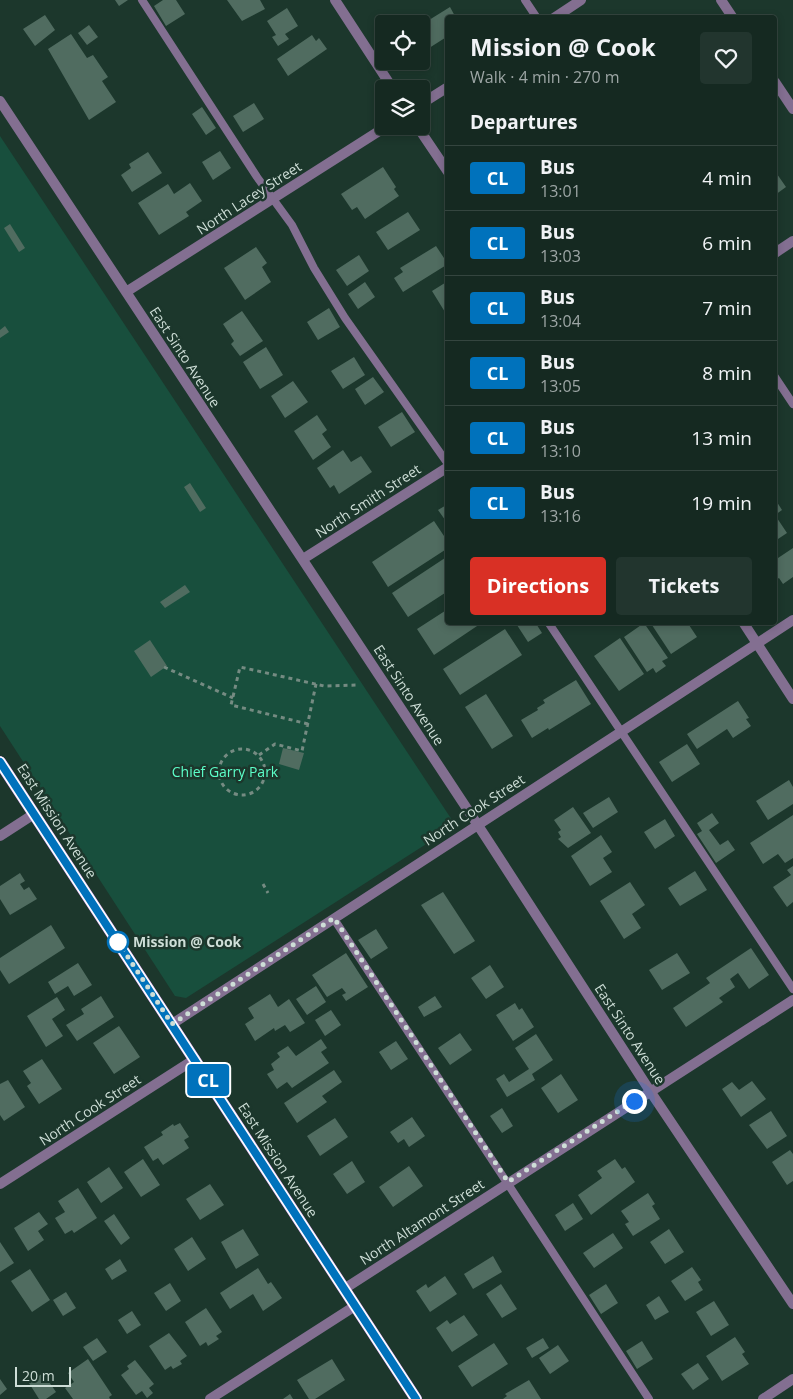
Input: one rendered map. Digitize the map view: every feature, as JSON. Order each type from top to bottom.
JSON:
[{"type":"main road","name":"East Mission Avenue","points":[[0,762],[416,1399]]},
{"type":"street","points":[[335,0],[387,80]]},
{"type":"street","points":[[558,15],[581,0]]},
{"type":"street","points":[[721,0],[730,15]]},
{"type":"street","points":[[777,85],[793,109]]},
{"type":"street","points":[[430,98],[445,89]]},
{"type":"street","name":"East Sinto Avenue","points":[[0,101],[478,824],[650,1091],[793,1304]]},
{"type":"street","name":"North Lacey Street","points":[[126,292],[375,134]]},
{"type":"street","points":[[423,135],[445,168]]},
{"type":"street","points":[[777,252],[793,241]]},
{"type":"street","name":"North Smith Street","points":[[303,559],[445,468]]},
{"type":"street","name":"North Cook Street","points":[[172,1024],[621,730],[793,620]]},
{"type":"street","points":[[745,625],[793,699]]},
{"type":"street","points":[[0,836],[34,814]]},
{"type":"street","name":"North Altamont Street","points":[[344,1289],[793,1000]]},
{"type":"street","name":"North Cook Street","points":[[0,1184],[195,1059]]},
{"type":"street","points":[[210,1399],[355,1306]]},
{"type":"street","points":[[763,1399],[793,1379]]},
{"type":"lane","points":[[142,0],[257,177],[292,225],[314,268],[345,318],[445,462]]},
{"type":"lane","points":[[525,0],[535,15]]},
{"type":"lane","points":[[777,379],[793,404]]},
{"type":"lane","points":[[550,625],[793,989]]},
{"type":"lane","points":[[334,918],[649,1399]]},
{"type":"path","points":[[164,667],[233,698]]},
{"type":"path","points":[[308,724],[231,705],[240,667],[316,684],[345,687],[356,685]]},
{"type":"path","points":[[258,755],[275,744],[302,751],[316,684]]},
{"type":"path","points":[[245,748],[258,755],[262,761],[265,774],[264,780],[255,791],[242,795],[236,794],[224,786],[219,771],[224,757],[237,749],[245,748]]},
{"type":"path","points":[[262,884],[268,893]]},
{"type":"green space","name":"Chief Garry Park","points":[[0,136],[452,820],[451,826],[445,832],[186,998],[175,996],[0,726]]},
{"type":"building","points":[[115,0],[128,0],[119,6]]},
{"type":"building","points":[[163,0],[176,0],[185,14],[166,26],[154,6]]},
{"type":"building","points":[[227,0],[260,0],[265,9],[242,21]]},
{"type":"building","points":[[450,7],[454,15],[445,15],[445,38],[430,47],[430,19]]},
{"type":"building","points":[[287,8],[298,26],[285,34],[289,39],[278,46],[272,37],[276,35],[267,21]]},
{"type":"building","points":[[45,15],[55,30],[35,46],[23,29]]},
{"type":"building","points":[[89,25],[98,37],[87,45],[78,33]]},
{"type":"building","points":[[71,34],[87,58],[93,55],[108,77],[102,81],[116,102],[89,120],[48,49]]},
{"type":"building","points":[[312,35],[316,41],[319,38],[327,49],[288,76],[277,59]]},
{"type":"building","points":[[254,103],[264,119],[243,132],[233,116]]},
{"type":"building","points":[[202,107],[216,128],[206,135],[192,114]]},
{"type":"building","points":[[220,151],[231,168],[213,180],[202,162]]},
{"type":"building","points":[[148,152],[162,173],[132,192],[121,175],[131,168],[129,164]]},
{"type":"building","points":[[383,167],[396,187],[394,189],[399,196],[365,219],[357,207],[352,210],[341,194]]},
{"type":"building","points":[[777,174],[786,187],[777,194]]},
{"type":"building","points":[[190,183],[202,201],[186,212],[189,216],[159,235],[138,203],[168,184],[174,194]]},
{"type":"building","points":[[408,212],[420,230],[388,250],[376,232]]},
{"type":"building","points":[[10,224],[25,248],[19,252],[4,228]]},
{"type":"building","points":[[436,246],[445,260],[445,266],[403,292],[394,278],[403,272],[400,268]]},
{"type":"building","points":[[256,247],[267,263],[262,267],[271,282],[245,300],[224,268]]},
{"type":"building","points":[[359,255],[369,271],[347,286],[336,270]]},
{"type":"building","points":[[365,282],[375,297],[358,309],[348,294]]},
{"type":"building","points":[[445,283],[445,312],[432,291]]},
{"type":"building","points":[[329,308],[340,327],[318,340],[307,322]]},
{"type":"building","points":[[242,311],[263,341],[240,356],[231,344],[234,341],[223,324]]},
{"type":"building","points":[[5,326],[9,332],[0,338],[0,330]]},
{"type":"building","points":[[266,347],[283,375],[260,389],[243,362]]},
{"type":"building","points":[[354,357],[365,375],[343,389],[331,371]]},
{"type":"building","points":[[373,377],[384,392],[365,405],[355,389]]},
{"type":"building","points":[[293,381],[308,402],[285,418],[271,396]]},
{"type":"building","points":[[402,412],[415,432],[391,447],[378,427]]},
{"type":"building","points":[[317,415],[327,430],[322,434],[331,447],[313,460],[294,431]]},
{"type":"building","points":[[343,450],[351,462],[361,456],[372,472],[339,494],[334,485],[330,488],[317,468]]},
{"type":"building","points":[[190,483],[206,508],[200,512],[184,487]]},
{"type":"building","points":[[777,502],[782,510],[777,514]]},
{"type":"building","points":[[445,506],[445,520],[438,510]]},
{"type":"building","points":[[777,518],[787,533],[777,540]]},
{"type":"building","points":[[434,521],[445,538],[445,550],[388,587],[372,562]]},
{"type":"building","points":[[793,548],[793,577],[783,584],[779,578],[777,579],[777,559]]},
{"type":"building","points":[[445,558],[445,593],[408,617],[392,593]]},
{"type":"building","points":[[185,585],[190,592],[165,608],[160,602]]},
{"type":"building","points":[[445,611],[445,625],[479,625],[434,655],[417,629]]},
{"type":"building","points":[[517,625],[537,625],[542,633],[528,642]]},
{"type":"building","points":[[641,625],[645,625],[668,658],[662,661],[666,666],[656,673],[653,668],[647,672],[624,637]]},
{"type":"building","points":[[652,625],[689,625],[697,637],[671,654]]},
{"type":"building","points":[[505,629],[522,655],[460,695],[443,669]]},
{"type":"building","points":[[620,638],[644,674],[619,691],[594,656]]},
{"type":"building","points":[[150,640],[167,666],[151,677],[134,651]]},
{"type":"building","points":[[576,680],[591,704],[549,730],[548,728],[532,738],[521,720],[538,710],[537,708],[545,703],[543,700]]},
{"type":"building","points":[[486,694],[513,736],[492,749],[465,707]]},
{"type":"building","points":[[738,701],[749,718],[746,719],[751,726],[733,738],[727,729],[697,749],[687,734]]},
{"type":"building","points":[[687,744],[700,764],[672,782],[659,762]]},
{"type":"building","points":[[283,748],[304,753],[299,770],[279,764]]},
{"type":"building","points":[[789,780],[793,787],[793,804],[768,820],[756,801]]},
{"type":"building","points":[[609,797],[618,812],[593,828],[583,813]]},
{"type":"building","points":[[573,807],[591,833],[568,848],[558,839],[561,837],[558,832],[561,830],[554,820]]},
{"type":"building","points":[[712,813],[719,823],[709,830],[720,845],[728,840],[735,850],[716,863],[697,834],[702,831],[697,823]]},
{"type":"building","points":[[793,815],[793,858],[785,863],[778,854],[763,864],[750,843]]},
{"type":"building","points":[[665,819],[675,836],[655,849],[644,832]]},
{"type":"building","points":[[601,835],[612,852],[603,858],[612,872],[590,886],[571,856]]},
{"type":"building","points":[[793,866],[793,902],[787,907],[773,887],[791,875],[787,870]]},
{"type":"building","points":[[695,871],[707,890],[680,906],[668,888]]},
{"type":"building","points":[[20,873],[25,881],[20,884],[24,890],[29,887],[37,899],[10,915],[0,899],[0,886]]},
{"type":"building","points":[[630,882],[645,905],[632,914],[641,928],[624,939],[600,901]]},
{"type":"building","points":[[443,892],[475,941],[454,954],[421,905]]},
{"type":"building","points":[[51,925],[65,948],[9,984],[0,970],[0,958]]},
{"type":"building","points":[[376,929],[388,948],[371,959],[358,940]]},
{"type":"building","points":[[751,948],[769,975],[749,989],[738,973],[730,979],[735,987],[719,998],[723,1002],[686,1027],[673,1008],[710,983],[706,978]]},
{"type":"building","points":[[346,953],[368,987],[346,1001],[342,995],[346,993],[342,988],[327,997],[312,975]]},
{"type":"building","points":[[677,953],[690,973],[662,990],[649,970]]},
{"type":"building","points":[[78,963],[92,985],[74,996],[68,986],[55,994],[48,982]]},
{"type":"building","points":[[490,965],[504,987],[486,999],[471,978]]},
{"type":"building","points":[[316,986],[326,1002],[307,1015],[296,999]]},
{"type":"building","points":[[270,994],[278,1007],[289,999],[305,1023],[290,1032],[285,1025],[275,1031],[274,1028],[255,1041],[245,1024],[254,1018],[248,1008]]},
{"type":"building","points":[[101,996],[114,1017],[77,1041],[66,1025],[84,1014],[81,1009]]},
{"type":"building","points":[[435,996],[442,1007],[424,1017],[418,1007]]},
{"type":"building","points":[[57,997],[65,1010],[52,1019],[63,1036],[46,1047],[27,1016]]},
{"type":"building","points":[[515,1003],[519,1010],[522,1008],[534,1027],[513,1041],[496,1015]]},
{"type":"building","points":[[331,1010],[341,1025],[325,1036],[315,1020]]},
{"type":"building","points":[[119,1026],[140,1057],[114,1074],[93,1043]]},
{"type":"building","points":[[460,1033],[472,1050],[450,1065],[438,1048]]},
{"type":"building","points":[[536,1034],[553,1060],[532,1074],[535,1080],[507,1097],[496,1079],[504,1074],[509,1082],[529,1069],[515,1048]]},
{"type":"building","points":[[321,1039],[327,1048],[321,1052],[329,1063],[292,1088],[287,1082],[277,1089],[267,1074],[274,1070],[271,1064],[280,1057],[277,1053],[288,1046],[296,1056]]},
{"type":"building","points":[[396,1041],[408,1059],[391,1070],[379,1052]]},
{"type":"building","points":[[42,1059],[62,1089],[39,1104],[27,1086],[31,1083],[23,1071]]},
{"type":"building","points":[[334,1070],[342,1082],[322,1096],[327,1102],[297,1123],[284,1103]]},
{"type":"building","points":[[561,1074],[578,1100],[558,1113],[541,1088]]},
{"type":"building","points":[[8,1080],[25,1107],[4,1121],[0,1115],[0,1084]]},
{"type":"building","points":[[752,1081],[766,1099],[741,1117],[722,1089],[732,1082],[739,1090]]},
{"type":"building","points":[[502,1108],[513,1126],[502,1133],[490,1116]]},
{"type":"building","points":[[771,1111],[787,1136],[767,1149],[749,1125]]},
{"type":"building","points":[[412,1117],[425,1136],[409,1147],[404,1139],[398,1143],[390,1132]]},
{"type":"building","points":[[335,1118],[348,1137],[320,1156],[307,1136]]},
{"type":"building","points":[[180,1123],[189,1137],[184,1140],[189,1148],[163,1165],[158,1158],[153,1161],[144,1147],[163,1135],[161,1132],[173,1124],[174,1126]]},
{"type":"building","points":[[790,1150],[793,1154],[793,1181],[787,1185],[772,1162]]},
{"type":"building","points":[[143,1159],[160,1185],[141,1197],[124,1172]]},
{"type":"building","points":[[615,1159],[622,1169],[625,1167],[635,1182],[591,1215],[578,1195],[602,1178],[597,1171]]},
{"type":"building","points":[[352,1161],[365,1182],[347,1194],[333,1174]]},
{"type":"building","points":[[409,1166],[423,1186],[393,1207],[379,1187]]},
{"type":"building","points":[[109,1167],[123,1188],[101,1203],[87,1182]]},
{"type":"building","points":[[210,1184],[224,1205],[200,1220],[186,1199]]},
{"type":"building","points":[[78,1188],[97,1218],[74,1233],[72,1230],[65,1234],[55,1218],[65,1212],[58,1201]]},
{"type":"building","points":[[648,1193],[655,1204],[652,1206],[660,1219],[633,1236],[625,1224],[629,1222],[621,1211]]},
{"type":"building","points":[[573,1203],[583,1219],[565,1231],[555,1215]]},
{"type":"building","points":[[39,1212],[48,1224],[38,1231],[44,1240],[28,1251],[14,1228]]},
{"type":"building","points":[[114,1214],[130,1238],[121,1245],[104,1221]]},
{"type":"building","points":[[243,1229],[259,1255],[236,1269],[221,1242]]},
{"type":"building","points":[[669,1229],[684,1252],[665,1264],[650,1242]]},
{"type":"building","points":[[613,1233],[623,1248],[594,1268],[583,1253]]},
{"type":"building","points":[[192,1237],[206,1259],[188,1271],[174,1249]]},
{"type":"building","points":[[0,1242],[14,1263],[0,1272]]},
{"type":"building","points":[[493,1256],[502,1272],[473,1289],[464,1274]]},
{"type":"building","points":[[120,1259],[127,1271],[112,1280],[105,1269]]},
{"type":"building","points":[[692,1267],[701,1280],[698,1282],[703,1290],[685,1301],[671,1281]]},
{"type":"building","points":[[258,1268],[268,1284],[271,1282],[282,1298],[263,1311],[253,1294],[230,1309],[220,1293]]},
{"type":"building","points":[[30,1269],[50,1300],[32,1312],[11,1281]]},
{"type":"building","points":[[445,1276],[457,1294],[430,1312],[416,1291],[426,1284],[428,1288]]},
{"type":"building","points":[[170,1283],[181,1301],[166,1311],[154,1293]]},
{"type":"building","points":[[501,1284],[517,1309],[502,1318],[486,1294]]},
{"type":"building","points":[[606,1284],[618,1303],[601,1314],[589,1295]]},
{"type":"building","points":[[66,1292],[76,1308],[63,1316],[53,1300]]},
{"type":"building","points":[[659,1296],[669,1312],[655,1320],[646,1305]]},
{"type":"building","points":[[714,1301],[729,1325],[711,1336],[696,1312]]},
{"type":"building","points":[[206,1308],[222,1332],[216,1336],[219,1339],[208,1346],[206,1342],[200,1346],[185,1322]]},
{"type":"building","points":[[132,1311],[141,1325],[127,1334],[118,1320]]},
{"type":"building","points":[[464,1315],[478,1335],[452,1352],[436,1328],[447,1320],[450,1324]]},
{"type":"building","points":[[169,1333],[187,1356],[180,1361],[182,1364],[173,1369],[171,1366],[165,1370],[149,1346]]},
{"type":"building","points":[[735,1337],[745,1352],[742,1354],[749,1364],[722,1381],[706,1356]]},
{"type":"building","points":[[97,1338],[107,1352],[93,1361],[83,1347]]},
{"type":"building","points":[[543,1338],[549,1348],[532,1358],[526,1348]]},
{"type":"building","points":[[642,1341],[653,1359],[637,1369],[626,1351]]},
{"type":"building","points":[[494,1343],[508,1364],[472,1387],[458,1366]]},
{"type":"building","points":[[558,1345],[569,1361],[550,1374],[539,1358]]},
{"type":"building","points":[[88,1359],[112,1395],[109,1397],[110,1399],[73,1399],[65,1388],[74,1382],[68,1373]]},
{"type":"building","points":[[332,1359],[345,1380],[315,1399],[309,1399],[297,1380]]},
{"type":"building","points":[[135,1360],[154,1384],[149,1388],[153,1393],[147,1398],[142,1391],[136,1395],[121,1375],[129,1369],[127,1366]]},
{"type":"building","points":[[698,1363],[709,1379],[693,1390],[681,1374]]},
{"type":"building","points":[[43,1373],[56,1392],[46,1399],[39,1399],[29,1383]]},
{"type":"building","points":[[0,1379],[7,1389],[0,1395]]},
{"type":"building","points":[[529,1380],[541,1399],[503,1399],[507,1396],[505,1394]]},
{"type":"building","points":[[290,1394],[293,1399],[283,1399]]},
{"type":"bus line","name":"CL","points":[[0,762],[416,1399]]},
{"type":"place","name":"Mission @ Cook","points":[[118,942]]},
{"type":"route","points":[[118,942],[172,1024],[334,918],[508,1182],[634,1101]]}]
